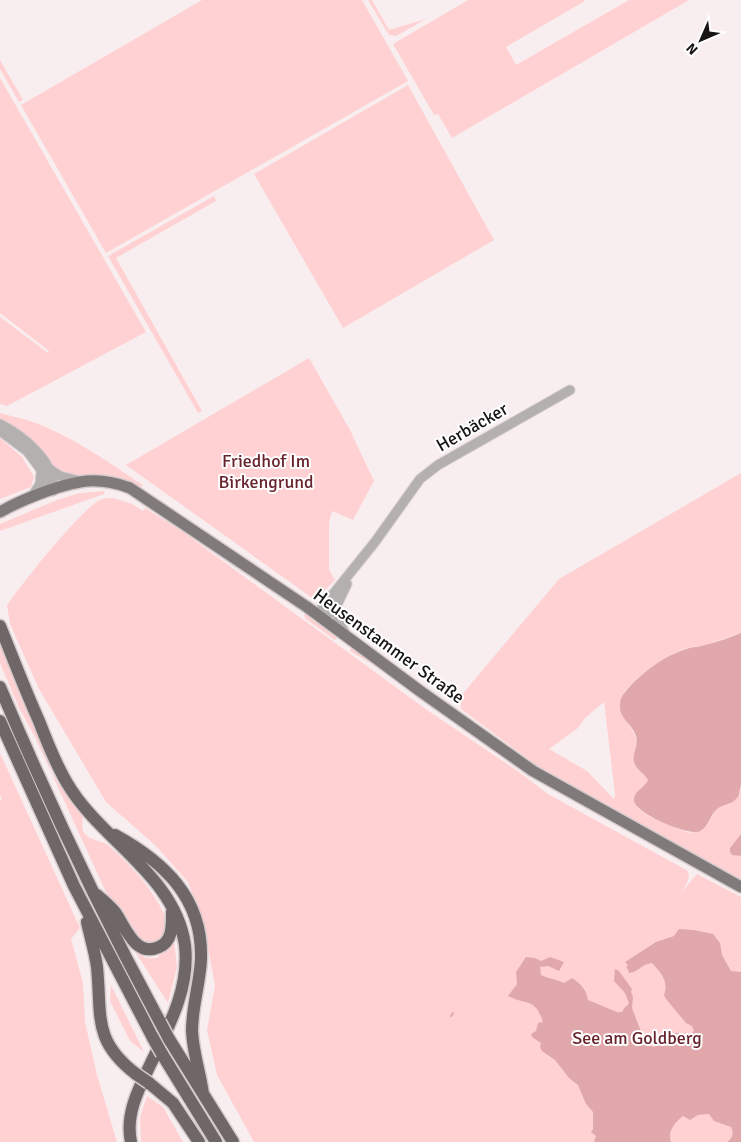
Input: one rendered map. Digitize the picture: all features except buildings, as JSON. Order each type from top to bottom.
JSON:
[{"type":"highway","points":[[0,626],[58,767],[79,801],[100,826],[156,883],[171,905],[184,939],[186,962],[181,995],[172,1019],[134,1099],[130,1119],[131,1142]]},
{"type":"highway","points":[[0,687],[91,890],[160,1022],[233,1142]]},
{"type":"highway","points":[[0,721],[49,834],[81,900],[153,1038],[216,1142]]},
{"type":"highway","points":[[100,826],[140,849],[163,868],[178,884],[192,911],[200,940],[201,958],[193,1018],[193,1043],[201,1073],[203,1094]]},
{"type":"highway","points":[[91,890],[114,910],[136,944],[148,949],[160,947],[168,939],[172,925],[171,905]]},
{"type":"highway","points":[[81,900],[97,964],[102,1030],[113,1052],[125,1065],[173,1103],[199,1142]]},
{"type":"main road","name":"Heusenstammer Straße","points":[[2,511],[30,498],[81,482],[113,483],[137,492],[346,635],[533,772],[741,887]]},
{"type":"street","name":"Herbäcker","points":[[358,565],[420,479],[438,465],[570,390]]},
{"type":"street","points":[[0,424],[22,437],[36,451],[53,490]]},
{"type":"street","points":[[0,431],[27,451],[43,467],[60,476],[81,482]]},
{"type":"street","points":[[30,498],[41,481],[43,467]]},
{"type":"street","points":[[320,617],[358,565]]},
{"type":"street","points":[[320,617],[336,607],[358,565]]},
{"type":"street","points":[[336,607],[338,619],[346,635]]},
{"type":"green space","points":[[202,0],[362,0],[408,81],[106,253],[21,105]]},
{"type":"green space","points":[[368,0],[372,0],[389,30],[426,19],[396,36],[389,35]]},
{"type":"green space","points":[[468,0],[585,1],[506,47],[516,65],[629,0],[689,0],[452,138],[438,114],[434,115],[393,44]]},
{"type":"green space","points":[[0,60],[23,100],[19,102],[0,69]]},
{"type":"green space","points":[[0,78],[146,332],[7,406],[0,404],[0,317],[48,353],[49,351],[0,313]]},
{"type":"green space","points":[[408,85],[494,240],[343,328],[254,174]]},
{"type":"green space","points":[[214,196],[216,201],[116,258],[202,411],[198,413],[108,256]]},
{"type":"green space","name":"Friedhof Im Birkengrund","points":[[309,358],[350,430],[374,481],[353,520],[332,511],[329,523],[329,570],[335,580],[315,600],[126,465]]},
{"type":"green space","points":[[0,413],[30,421],[60,434],[89,450],[143,485],[138,489],[116,477],[108,475],[77,476],[58,473],[8,424],[0,420]]},
{"type":"green space","points":[[0,438],[22,457],[34,477],[31,487],[0,499]]},
{"type":"green space","points":[[741,473],[741,633],[705,645],[687,648],[673,654],[640,676],[624,692],[626,718],[637,742],[634,759],[635,765],[648,780],[646,785],[635,796],[634,802],[636,806],[641,811],[670,826],[691,833],[712,817],[720,806],[731,803],[739,794],[741,785],[741,834],[730,848],[732,855],[741,856],[741,879],[698,859],[544,771],[461,709],[460,697],[559,579]],"holes":[[[604,702],[615,794],[614,799],[587,771],[549,749],[578,728],[585,718]]]},
{"type":"green space","points":[[105,491],[104,494],[0,531],[0,524],[57,500],[80,493]]},
{"type":"green space","points":[[114,498],[132,504],[143,511],[145,508],[183,532],[427,710],[519,772],[548,794],[688,871],[688,881],[680,894],[697,874],[741,897],[741,1142],[254,1142],[217,1075],[207,1030],[215,986],[204,925],[188,882],[156,846],[106,802],[39,689],[10,624],[7,605],[38,565],[67,530],[93,505],[102,499]]},
{"type":"green space","points":[[305,613],[337,638],[335,640],[306,619]]},
{"type":"green space","points":[[0,640],[44,746],[51,771],[59,785],[62,785],[79,808],[85,834],[106,844],[118,854],[152,892],[164,914],[169,926],[160,943],[140,943],[105,890],[34,735],[19,708],[0,663]]},
{"type":"green space","points":[[351,648],[363,654],[386,672],[350,651]]},
{"type":"green space","points":[[0,753],[80,928],[71,939],[83,983],[85,1022],[97,1075],[117,1142],[0,1142],[0,800],[2,799],[0,795]]},
{"type":"green space","points":[[174,940],[177,967],[168,1003],[134,950],[146,958],[157,958]]},
{"type":"green space","points":[[111,985],[144,1052],[130,1041],[110,1001]]},
{"type":"green space","points":[[147,1096],[163,1107],[183,1142],[141,1142],[140,1117]]},
{"type":"shaded area","points":[[741,633],[741,785],[739,795],[734,801],[716,810],[705,827],[700,831],[685,831],[663,823],[643,812],[634,801],[637,792],[648,780],[634,762],[637,743],[636,736],[622,715],[621,700],[625,692],[638,678],[664,659],[686,649],[714,643]]},
{"type":"shaded area","points":[[741,834],[741,856],[732,855],[730,848]]},
{"type":"shaded area","name":"See am Goldberg","points":[[679,929],[713,934],[720,943],[722,955],[731,971],[741,972],[741,1142],[727,1142],[731,1139],[731,1127],[714,1121],[709,1114],[698,1115],[690,1120],[683,1116],[672,1128],[671,1142],[594,1142],[596,1136],[591,1132],[593,1129],[593,1112],[586,1104],[578,1085],[569,1078],[555,1060],[542,1051],[541,1043],[532,1037],[531,1034],[536,1031],[538,1023],[543,1022],[540,1014],[530,1003],[508,996],[517,984],[516,972],[526,957],[541,961],[550,957],[564,962],[559,971],[548,966],[540,967],[541,975],[564,983],[572,978],[583,987],[588,1000],[617,1012],[622,1012],[629,1003],[625,993],[614,981],[615,969],[619,971],[632,989],[632,1008],[645,1042],[647,1045],[654,1047],[657,1045],[653,1039],[663,1032],[691,1034],[694,1031],[692,1026],[686,1023],[666,999],[664,995],[665,981],[652,963],[629,973],[626,968],[628,965],[625,962],[656,942],[674,936]]}]
